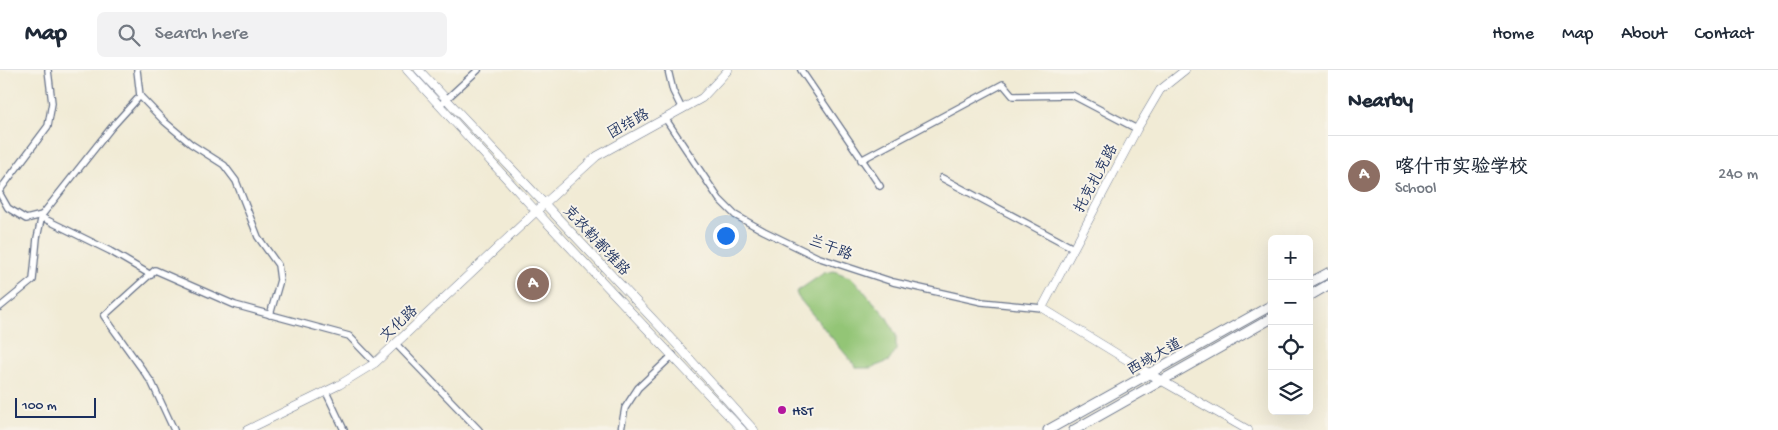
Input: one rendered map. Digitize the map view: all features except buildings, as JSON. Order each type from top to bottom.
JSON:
[{"type":"main road","name":"克孜勒都维路","points":[[407,70],[536,211],[742,430]]},
{"type":"main road","name":"克孜勒都维路","points":[[419,70],[680,348],[754,430]]},
{"type":"main road","name":"团结路","points":[[544,204],[597,156],[702,98],[728,70]]},
{"type":"main road","name":"托克扎克路","points":[[1042,308],[1137,129],[1160,90],[1185,70]]},
{"type":"main road","name":"文化路","points":[[247,430],[326,392],[375,363],[544,204]]},
{"type":"main road","points":[[1313,282],[1328,273]]},
{"type":"main road","points":[[1313,294],[1328,285]]},
{"type":"main road","name":"西域大道","points":[[1048,430],[1268,307]]},
{"type":"main road","points":[[1042,308],[1150,374],[1248,430]]},
{"type":"main road","name":"西域大道","points":[[1074,430],[1268,320]]},
{"type":"street","points":[[0,190],[48,126],[52,103],[48,70]]},
{"type":"street","points":[[137,70],[140,96],[165,122],[191,144],[224,166],[236,181],[258,237],[278,265],[280,280],[270,315]]},
{"type":"street","points":[[440,105],[478,70]]},
{"type":"street","points":[[668,70],[673,91],[682,109]]},
{"type":"street","points":[[800,70],[880,186]]},
{"type":"street","points":[[861,160],[1003,84],[1013,96],[1072,95],[1137,129]]},
{"type":"street","points":[[0,307],[33,280],[37,238],[43,216],[111,128],[140,96]]},
{"type":"street","name":"兰干路","points":[[665,118],[719,199],[735,215],[764,231],[817,257],[893,282],[982,302],[1042,308]]},
{"type":"street","points":[[942,178],[1073,248]]},
{"type":"street","points":[[0,194],[8,208],[26,218],[43,216],[151,275]]},
{"type":"street","points":[[174,430],[152,383],[104,316],[155,270],[235,305],[349,336],[375,363]]},
{"type":"street","points":[[396,344],[479,430]]},
{"type":"street","points":[[620,430],[625,408],[638,388],[673,355]]},
{"type":"street","points":[[326,392],[344,430]]},
{"type":"green space","points":[[834,271],[852,278],[886,316],[896,335],[896,350],[889,361],[871,368],[857,368],[798,297],[796,292],[824,273]]},
{"type":"place","name":"喀什市实验学校","points":[[533,284]]},
{"type":"place","name":"HST","points":[[782,410]]}]
